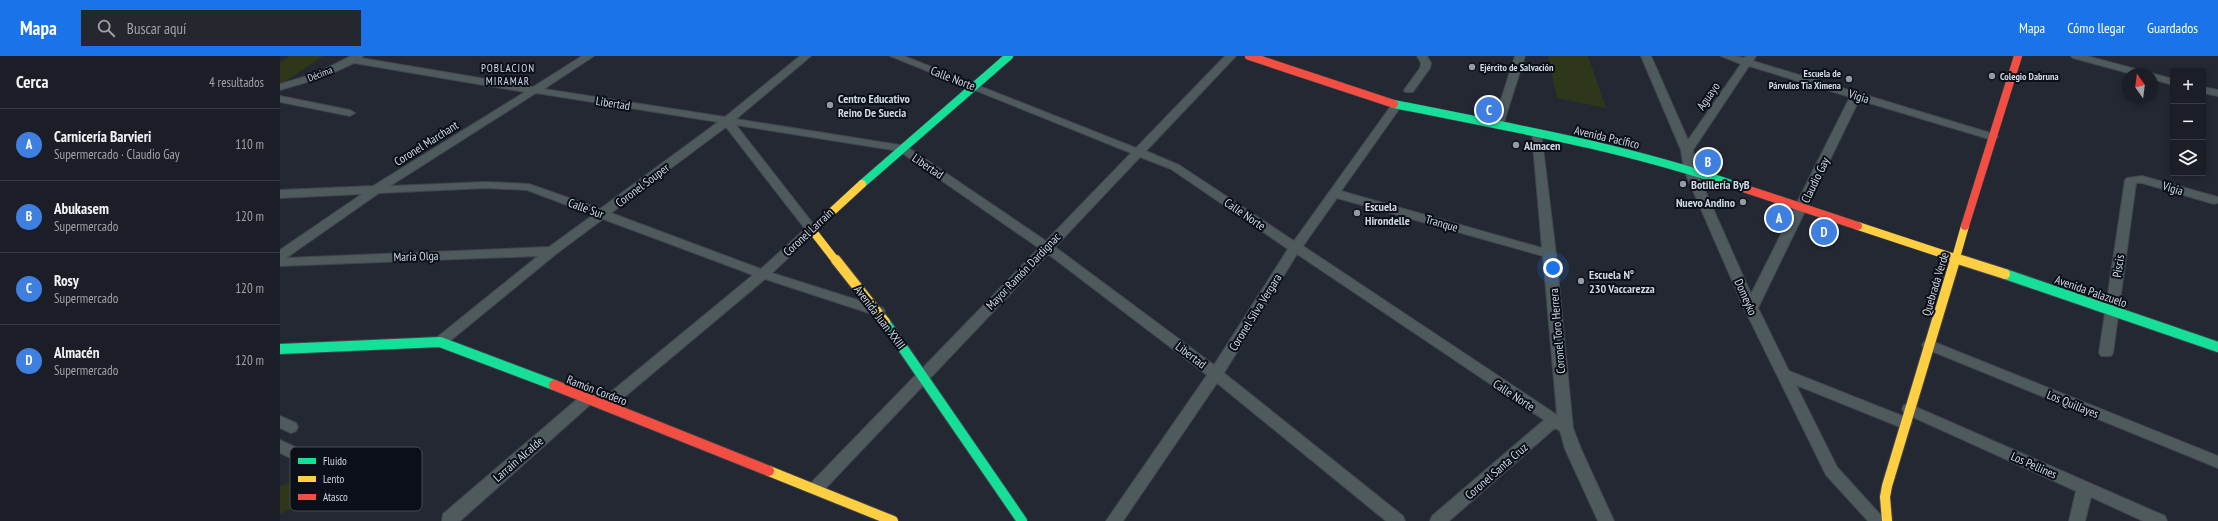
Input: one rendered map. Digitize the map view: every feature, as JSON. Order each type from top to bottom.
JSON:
[{"type":"street","name":"Coronel Marchant","points":[[280,256],[377,189],[589,56]]},
{"type":"street","name":"Coronel Souper","points":[[440,342],[552,251],[727,121],[806,56]]},
{"type":"street","name":"Calle Norte","points":[[895,56],[974,86],[1175,167],[1560,424]]},
{"type":"street","name":"Coronel Larraín","points":[[605,405],[763,274],[902,148],[1009,56]]},
{"type":"street","name":"Mayor Ramón Dardignac","points":[[816,488],[1231,56]]},
{"type":"street","name":"Avenida Pacífico","points":[[1249,56],[1397,105],[1498,125],[1690,170],[1801,208],[1956,257]]},
{"type":"street","points":[[1409,90],[1425,68],[1426,63],[1422,56]]},
{"type":"street","points":[[1498,125],[1520,56]]},
{"type":"street","name":"Domeyko","points":[[1646,56],[1686,150],[1690,170],[1751,308],[1831,471],[1878,521]]},
{"type":"street","name":"Vigia","points":[[1726,56],[1750,59],[1856,95],[1993,137]]},
{"type":"street","name":"Quebrada Verde","points":[[1887,521],[1885,497],[1887,486],[1907,416],[2018,56]]},
{"type":"street","points":[[2076,56],[2122,68]]},
{"type":"street","name":"Libertad","points":[[355,58],[534,90],[902,148],[1046,247],[1216,374],[1397,521]]},
{"type":"street","name":"Décima","points":[[280,87],[313,78],[355,58]]},
{"type":"street","name":"Aguayo","points":[[1686,150],[1750,59]]},
{"type":"street","points":[[2158,78],[2170,81]]},
{"type":"street","points":[[2206,91],[2218,93]]},
{"type":"street","name":"Claudio Gay","points":[[1751,308],[1856,95]]},
{"type":"street","points":[[280,99],[350,113]]},
{"type":"street","name":"Coronel Silva Vergara","points":[[1114,521],[1216,374],[1295,248],[1397,105]]},
{"type":"street","name":"Avenida Juan XXIII","points":[[727,121],[812,230],[878,311],[1022,521]]},
{"type":"street","name":"Coronel Toro Herrera","points":[[1536,134],[1550,254],[1560,424],[1606,521]]},
{"type":"street","name":"Vigia","points":[[2131,180],[2142,179],[2214,200]]},
{"type":"street","name":"Piscis","points":[[2106,353],[2131,180]]},
{"type":"street","name":"Calle Sur","points":[[280,194],[377,189],[510,185],[529,187],[763,274],[878,311]]},
{"type":"street","name":"Tranque","points":[[1334,193],[1550,254]]},
{"type":"street","name":"María Olga","points":[[280,262],[552,251]]},
{"type":"street","name":"Avenida Palazuelo","points":[[1956,257],[2218,347]]},
{"type":"street","name":"Ramón Cordero","points":[[280,349],[440,342],[816,488],[893,521]]},
{"type":"street","name":"Los Quillayes","points":[[1929,345],[2218,462]]},
{"type":"street","name":"Los Pellines","points":[[1783,374],[1907,416],[2085,488],[2159,521]]},
{"type":"street","name":"Larrain Alcalde","points":[[451,520],[587,399]]},
{"type":"street","name":"Coronel Santa Cruz","points":[[1438,521],[1560,424]]},
{"type":"street","points":[[280,446],[290,451]]},
{"type":"street","points":[[2077,521],[2085,488]]},
{"type":"green space","points":[[290,56],[323,56],[280,85],[280,62]]},
{"type":"green space","points":[[1548,56],[1588,56],[1606,108],[1557,98]]},
{"type":"green space","points":[[290,482],[290,509],[280,514],[280,486]]},
{"type":"traffic: fast","points":[[862,184],[1009,56]]},
{"type":"traffic: fast","points":[[1394,104],[1537,133],[1690,170],[1734,185]]},
{"type":"traffic: fast","points":[[2005,274],[2218,347]]},
{"type":"traffic: fast","points":[[885,322],[1022,521]]},
{"type":"traffic: fast","points":[[280,349],[440,342],[554,385]]},
{"type":"traffic: slow","points":[[862,184],[812,230],[885,322]]},
{"type":"traffic: slow","points":[[1858,226],[2005,274]]},
{"type":"traffic: slow","points":[[1887,521],[1885,497],[1887,486],[1965,226]]},
{"type":"traffic: slow","points":[[769,471],[893,521]]},
{"type":"traffic: jam","points":[[1249,56],[1394,104]]},
{"type":"traffic: jam","points":[[1965,226],[2018,56]]},
{"type":"traffic: jam","points":[[1734,185],[1858,226]]},
{"type":"traffic: jam","points":[[554,385],[769,471]]},
{"type":"place","name":"Ejército de Salvación","points":[[1472,67]]},
{"type":"place","name":"Colegio Dabruna","points":[[1992,76]]},
{"type":"place","name":"Escuela de Párvulos Tia Ximena","points":[[1849,79]]},
{"type":"place","name":"Centro Educativo Reino De Suecia","points":[[830,105]]},
{"type":"place","name":"Rosy","points":[[1489,110]]},
{"type":"place","name":"Almacen","points":[[1516,145]]},
{"type":"place","name":"Abukasem","points":[[1708,162]]},
{"type":"place","name":"Botillería ByB","points":[[1683,184]]},
{"type":"place","name":"Nuevo Andino","points":[[1743,202]]},
{"type":"place","name":"Escuela Hirondelle","points":[[1357,213]]},
{"type":"place","name":"Carnicería Barvieri","points":[[1779,218]]},
{"type":"place","name":"Almacén","points":[[1824,232]]},
{"type":"place","name":"Escuela N° 230 Vaccarezza","points":[[1581,281]]},
{"type":"district","name":"POBLACION MIRAMAR","points":[[508,74]]}]
